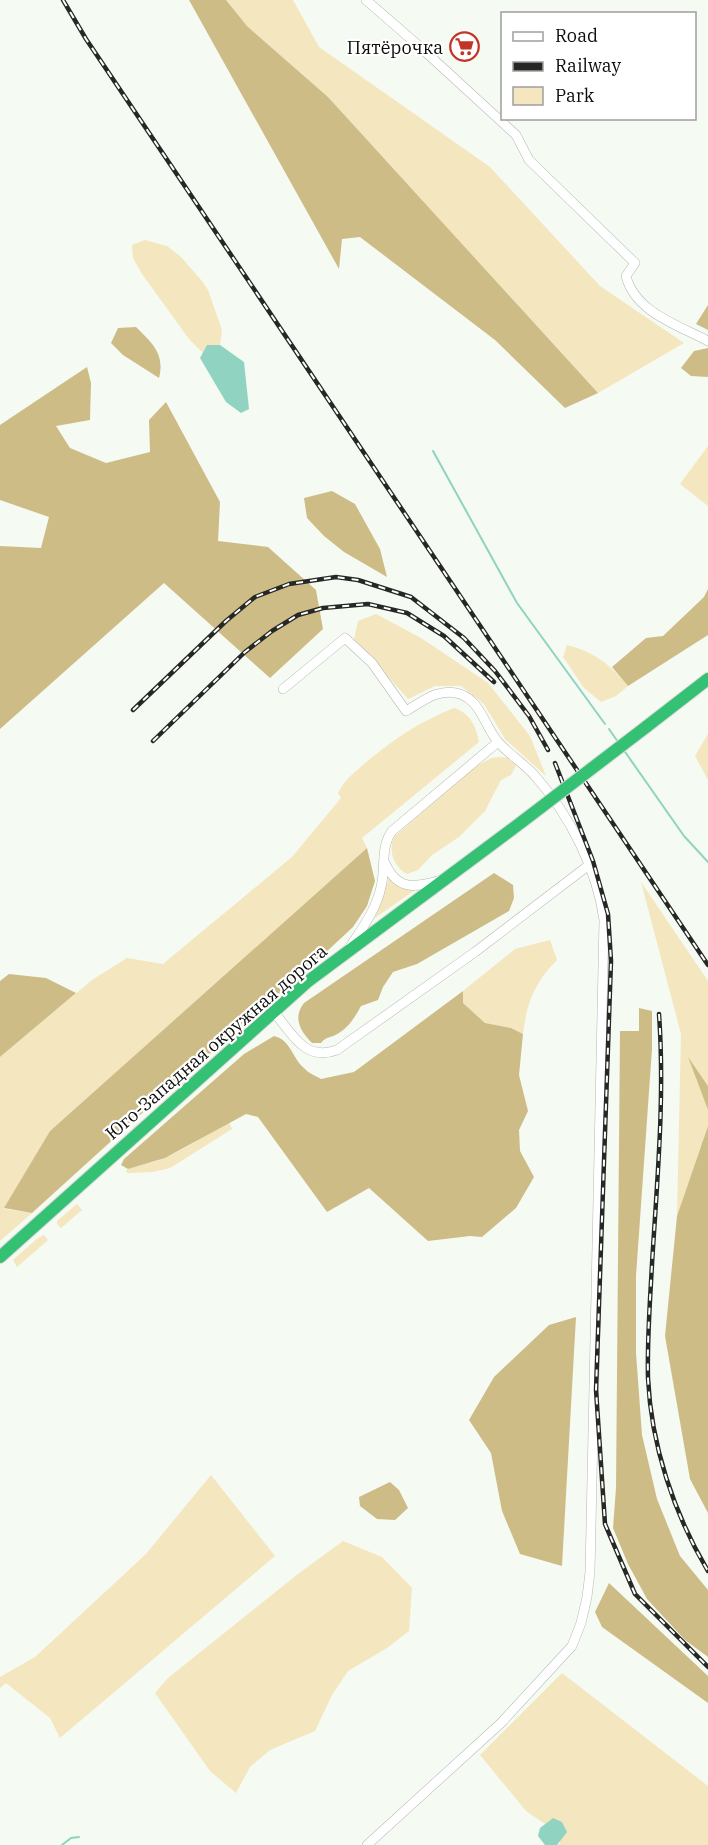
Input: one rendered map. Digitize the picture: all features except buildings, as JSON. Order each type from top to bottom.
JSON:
[{"type":"highway","name":"Юго-Западная окружная дорога","points":[[0,1257],[273,1011],[347,952],[523,822],[708,679]]},
{"type":"street","points":[[366,0],[516,135],[530,160],[635,263],[626,276],[631,291],[641,302],[652,312],[708,341]]},
{"type":"street","points":[[283,689],[345,638],[372,663],[406,711],[438,692],[461,694],[479,709],[498,742],[536,777],[573,832],[589,865],[601,900],[605,941],[590,1564],[581,1623],[572,1646],[501,1723],[367,1845]]},
{"type":"street","points":[[347,952],[375,908],[385,862],[385,845],[392,831],[498,742]]},
{"type":"street","points":[[385,862],[393,877],[405,885],[418,886],[446,879]]},
{"type":"street","points":[[273,1011],[310,1051],[322,1054],[337,1050],[475,952],[589,865]]},
{"type":"green space","points":[[226,0],[293,0],[319,47],[490,167],[600,286],[684,343],[598,393],[328,97],[247,26]]},
{"type":"green space","points":[[145,240],[167,246],[181,257],[202,281],[208,290],[222,330],[220,345],[207,345],[203,353],[189,339],[142,274],[133,258],[132,245]]},
{"type":"green space","points":[[708,446],[708,506],[680,484]]},
{"type":"green space","points":[[376,614],[421,638],[488,683],[530,736],[546,776],[505,739],[484,704],[461,686],[435,686],[408,699],[354,639],[358,621]]},
{"type":"green space","points":[[567,645],[601,660],[628,686],[616,696],[601,702],[584,688],[563,657]]},
{"type":"green space","points":[[454,708],[464,713],[471,721],[479,742],[362,838],[367,848],[50,1131],[4,1209],[32,1213],[0,1241],[0,1057],[92,980],[127,958],[163,964],[292,857],[341,798],[338,793],[356,771],[410,730]]},
{"type":"green space","points":[[708,734],[708,780],[695,756]]},
{"type":"green space","points":[[491,758],[508,758],[516,766],[511,775],[501,780],[485,811],[459,837],[432,855],[418,870],[407,874],[402,871],[393,858],[392,847],[395,836],[472,769]]},
{"type":"green space","points":[[389,878],[407,889],[415,890],[375,918]]},
{"type":"green space","points":[[641,882],[708,981],[708,1086],[689,1060],[708,1110],[708,1126],[677,1216],[681,1034]]},
{"type":"green space","points":[[550,940],[557,960],[537,985],[527,1013],[523,1034],[511,1028],[485,1023],[463,1003],[463,991],[515,949]]},
{"type":"green space","points":[[229,1122],[232,1129],[170,1168],[153,1172],[126,1172],[130,1168],[157,1161],[188,1147]]},
{"type":"green space","points":[[77,1204],[82,1210],[61,1228],[57,1221]]},
{"type":"green space","points":[[44,1235],[48,1240],[17,1267],[13,1260]]},
{"type":"green space","points":[[211,1475],[275,1556],[60,1738],[50,1718],[6,1683],[0,1688],[0,1677],[35,1657],[146,1554]]},
{"type":"green space","points":[[343,1541],[382,1557],[412,1588],[409,1631],[387,1648],[348,1671],[332,1695],[315,1731],[270,1750],[250,1767],[236,1793],[210,1771],[155,1693],[168,1678]]},
{"type":"green space","points":[[562,1673],[708,1786],[708,1845],[557,1845],[560,1843],[553,1818],[545,1824],[526,1811],[480,1755]]},
{"type":"shaded area","points":[[189,0],[226,0],[247,26],[328,97],[598,393],[565,408],[495,340],[360,237],[342,239],[339,269]]},
{"type":"shaded area","points":[[708,305],[708,330],[696,324]]},
{"type":"shaded area","points":[[136,327],[152,344],[159,356],[159,378],[123,355],[111,343],[118,328]]},
{"type":"shaded area","points":[[207,345],[220,345],[244,362],[249,409],[241,413],[226,402],[200,358]]},
{"type":"shaded area","points":[[708,348],[708,377],[691,376],[681,368],[694,351]]},
{"type":"shaded area","points":[[87,367],[91,383],[90,420],[56,426],[70,448],[106,463],[150,452],[149,420],[166,402],[220,502],[218,541],[268,547],[316,590],[323,629],[270,678],[164,583],[0,729],[0,546],[41,548],[49,517],[0,500],[0,425]]},
{"type":"shaded area","points":[[332,491],[355,504],[380,549],[387,577],[344,552],[307,518],[304,498]]},
{"type":"shaded area","points":[[708,589],[708,635],[628,686],[612,667],[646,638],[663,636],[704,597]]},
{"type":"shaded area","points":[[367,848],[375,881],[367,906],[353,927],[32,1213],[4,1208],[50,1131]]},
{"type":"shaded area","points":[[494,873],[513,885],[514,898],[509,911],[417,964],[393,972],[378,1000],[361,1006],[352,1021],[339,1033],[321,1043],[312,1043],[308,1039],[298,1019],[304,1003]]},
{"type":"shaded area","points":[[9,974],[46,978],[76,993],[0,1057],[0,981]]},
{"type":"shaded area","points":[[463,991],[463,1003],[485,1023],[511,1028],[523,1034],[519,1075],[528,1111],[519,1130],[520,1151],[534,1177],[516,1208],[482,1237],[470,1236],[428,1241],[369,1188],[327,1212],[258,1117],[246,1114],[165,1158],[128,1169],[121,1165],[124,1159],[244,1054],[274,1036],[288,1045],[306,1070],[321,1079],[354,1072]]},
{"type":"shaded area","points":[[639,1008],[652,1011],[652,1049],[636,1276],[636,1353],[642,1435],[657,1499],[680,1556],[708,1590],[708,1657],[685,1640],[647,1599],[628,1564],[613,1528],[616,1488],[620,1031],[639,1031]]},
{"type":"shaded area","points":[[688,1057],[708,1086],[708,1110]]},
{"type":"shaded area","points":[[708,1126],[708,1513],[690,1479],[665,1336],[677,1216]]},
{"type":"shaded area","points":[[576,1317],[562,1566],[520,1554],[502,1511],[491,1453],[469,1420],[494,1377],[549,1325]]},
{"type":"shaded area","points":[[390,1482],[399,1490],[408,1508],[395,1520],[377,1519],[360,1506],[359,1497]]},
{"type":"shaded area","points":[[609,1583],[708,1676],[708,1703],[602,1627],[595,1612]]},
{"type":"shaded area","points":[[553,1818],[562,1822],[567,1832],[557,1845],[545,1845],[538,1836],[540,1828]]},
{"type":"waterway","points":[[433,451],[517,603],[605,724]]},
{"type":"waterway","points":[[609,729],[618,742]]},
{"type":"waterway","points":[[623,749],[684,836],[708,862]]},
{"type":"waterway","points":[[62,1845],[71,1838],[79,1837]]},
{"type":"railway","points":[[63,0],[86,39],[708,965]]},
{"type":"railway","points":[[133,710],[226,621],[255,597],[289,584],[336,577],[358,580],[411,597],[464,638],[495,671],[529,716],[548,750]]},
{"type":"railway","points":[[153,741],[245,652],[298,615],[323,608],[368,604],[407,613],[444,636],[494,682]]},
{"type":"railway","points":[[555,763],[593,861],[608,914],[611,961],[596,1390],[605,1524],[635,1594],[708,1667]]},
{"type":"railway","points":[[659,1014],[661,1108],[648,1335],[650,1403],[666,1478],[685,1526],[708,1571]]},
{"type":"place","name":"Пятёрочка","points":[[464,47]]}]
